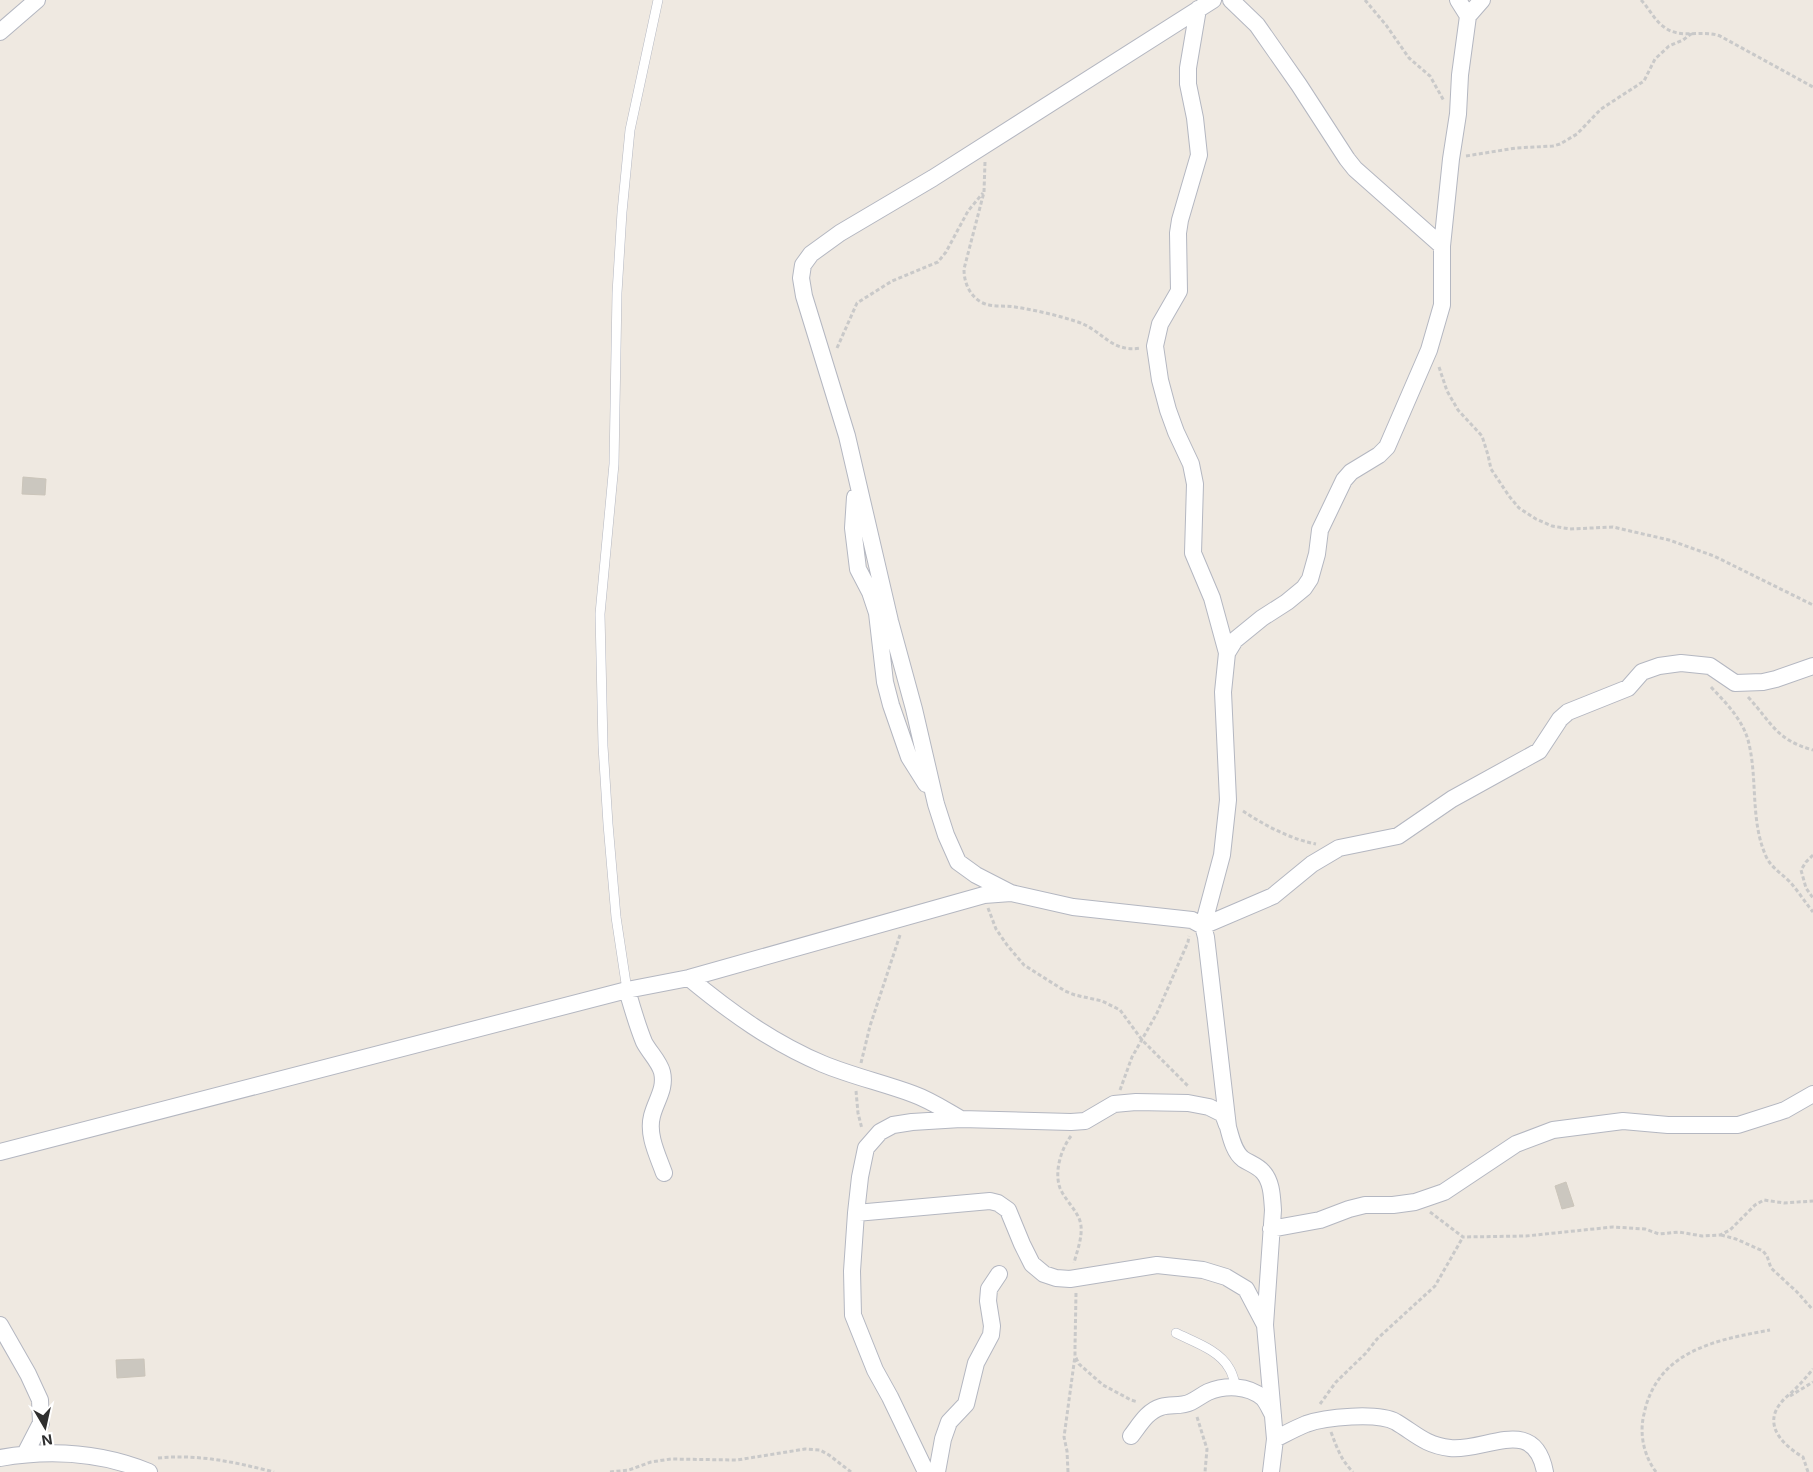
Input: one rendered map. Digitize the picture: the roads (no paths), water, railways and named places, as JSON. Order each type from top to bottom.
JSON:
[{"type":"street","points":[[0,32],[37,0]]},
{"type":"street","points":[[984,895],[958,862],[946,835],[936,804],[855,476],[847,436],[804,296],[801,278],[803,265],[811,254],[840,233],[933,178],[1213,0]]},
{"type":"street","points":[[1231,0],[1257,25],[1300,85],[1351,164],[1442,246]]},
{"type":"street","points":[[1458,0],[1468,16]]},
{"type":"street","points":[[1227,653],[1235,640],[1304,588],[1310,579],[1317,554],[1320,530],[1340,488],[1351,472],[1379,455],[1387,447],[1429,350],[1442,305],[1442,246],[1450,159],[1458,114],[1460,75],[1468,16],[1482,0]]},
{"type":"street","points":[[1197,923],[1222,855],[1228,800],[1223,692],[1227,653],[1212,598],[1193,553],[1195,484],[1191,464],[1168,410],[1160,380],[1155,346],[1160,324],[1179,291],[1179,227],[1200,155],[1196,118],[1188,84],[1190,54],[1198,9]]},
{"type":"street","points":[[958,862],[976,875],[1011,893],[1073,907],[1197,923],[1273,896],[1312,864],[1339,848],[1398,836],[1452,799],[1539,751],[1560,719],[1568,712],[1628,688],[1642,672],[1659,666],[1681,663],[1710,666],[1735,683],[1776,680],[1813,666]]},
{"type":"street","points":[[0,1152],[627,990],[689,978],[984,895],[1011,893]]},
{"type":"street","points":[[1197,923],[1206,937],[1228,1127],[1232,1144],[1241,1157],[1262,1171],[1272,1191],[1273,1210],[1265,1324],[1275,1438],[1271,1472]]},
{"type":"street","points":[[689,978],[726,1008],[759,1031],[821,1063],[857,1077],[913,1094],[960,1118]]},
{"type":"street","points":[[627,990],[639,1031],[662,1071],[663,1084],[660,1097],[651,1116],[651,1131],[664,1173]]},
{"type":"street","points":[[1271,1229],[1320,1220],[1349,1208],[1365,1205],[1393,1205],[1415,1202],[1444,1192],[1516,1144],[1553,1130],[1623,1121],[1668,1126],[1738,1124],[1785,1110],[1813,1094]]},
{"type":"street","points":[[926,1472],[874,1370],[852,1315],[852,1271],[860,1177],[866,1148],[880,1132],[893,1125],[960,1118],[1065,1122],[1084,1120],[1114,1104],[1161,1101],[1209,1107],[1223,1114],[1228,1127]]},
{"type":"street","points":[[856,1212],[990,1201],[998,1203],[1008,1210],[1032,1264],[1044,1274],[1056,1278],[1070,1279],[1157,1265],[1203,1270],[1226,1277],[1246,1289],[1265,1324]]},
{"type":"street","points":[[937,1472],[943,1438],[949,1422],[966,1404],[976,1363],[991,1336],[992,1326],[988,1301],[989,1289],[999,1274]]},
{"type":"street","points":[[0,1325],[28,1374],[40,1400],[41,1424],[25,1454]]},
{"type":"street","points":[[1131,1436],[1148,1415],[1162,1407],[1180,1406],[1208,1392],[1222,1388],[1236,1387],[1250,1391],[1263,1398],[1273,1414]]},
{"type":"street","points":[[1275,1438],[1307,1423],[1365,1416],[1382,1416],[1396,1422],[1420,1439],[1451,1448],[1514,1439],[1524,1440],[1538,1453],[1545,1472]]},
{"type":"street","points":[[0,1458],[25,1454],[84,1454],[150,1466]]},
{"type":"lane","points":[[627,990],[616,917],[608,814],[602,728],[600,614],[614,464],[617,293],[622,212],[630,130],[658,0]]},
{"type":"lane","points":[[1176,1333],[1204,1346],[1224,1360],[1230,1369],[1236,1387]]}]
